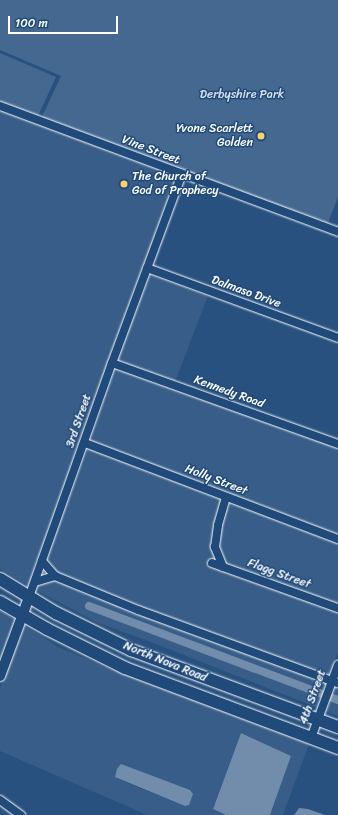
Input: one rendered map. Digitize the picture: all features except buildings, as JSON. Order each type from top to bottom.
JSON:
[{"type":"main road","name":"North Nova Road","points":[[0,579],[77,623],[131,650],[319,715],[338,727]]},
{"type":"main road","name":"North Nova Road","points":[[0,602],[70,641],[125,668],[338,748]]},
{"type":"street","name":"Vine Street","points":[[0,106],[338,232]]},
{"type":"street","name":"3rd Street","points":[[0,676],[30,597],[112,363],[182,174]]},
{"type":"street","name":"Dalmaso Drive","points":[[147,268],[338,338]]},
{"type":"street","name":"Kennedy Road","points":[[112,363],[338,444]]},
{"type":"street","name":"Holly Street","points":[[85,443],[338,539]]},
{"type":"street","points":[[223,567],[215,548],[218,526],[226,497]]},
{"type":"street","points":[[42,561],[54,576],[138,610],[334,682]]},
{"type":"street","name":"Flagg Street","points":[[212,563],[338,608]]},
{"type":"street","points":[[35,582],[54,576]]},
{"type":"street","name":"4th Street","points":[[312,738],[319,715],[334,682],[338,664]]},
{"type":"street","points":[[0,800],[21,815]]},
{"type":"shaded area","points":[[0,110],[177,176],[109,358],[82,441],[36,560],[29,586],[0,569]]},
{"type":"shaded area","points":[[150,274],[208,296],[175,383],[117,361]]},
{"type":"shaded area","points":[[115,368],[338,448],[338,535],[90,441]]},
{"type":"shaded area","points":[[88,448],[338,543],[338,604],[209,558],[207,565],[338,612],[338,652],[329,676],[139,606],[55,572],[46,561]]},
{"type":"shaded area","points":[[54,580],[137,613],[327,683],[318,708],[151,642],[98,623],[36,590],[38,585]]},
{"type":"shaded area","points":[[0,611],[17,621],[0,664]]},
{"type":"shaded area","points":[[24,625],[58,647],[116,671],[309,744],[283,815],[270,815],[291,756],[241,733],[213,808],[226,815],[147,815],[0,751],[0,688]],"holes":[[[115,778],[189,805],[185,806]]]},
{"type":"shaded area","points":[[334,686],[338,687],[338,716],[325,711]]},
{"type":"shaded area","points":[[241,733],[291,756],[270,815],[226,815],[213,809]]},
{"type":"shaded area","points":[[121,764],[190,790],[193,794],[189,805],[185,806],[115,777],[117,769]]},
{"type":"shaded area","points":[[299,808],[308,809],[325,815],[294,815]]},
{"type":"green space","name":"Derbyshire Park","points":[[0,0],[338,0],[338,197],[326,228],[40,121],[61,76],[0,50]]},
{"type":"green space","points":[[0,53],[56,77],[38,116],[0,102]]},
{"type":"waterway","points":[[89,606],[338,700]]},
{"type":"place","name":"Yvone Scarlett Golden","points":[[261,136]]},
{"type":"place","name":"The Church of God of Prophecy","points":[[124,184]]}]
